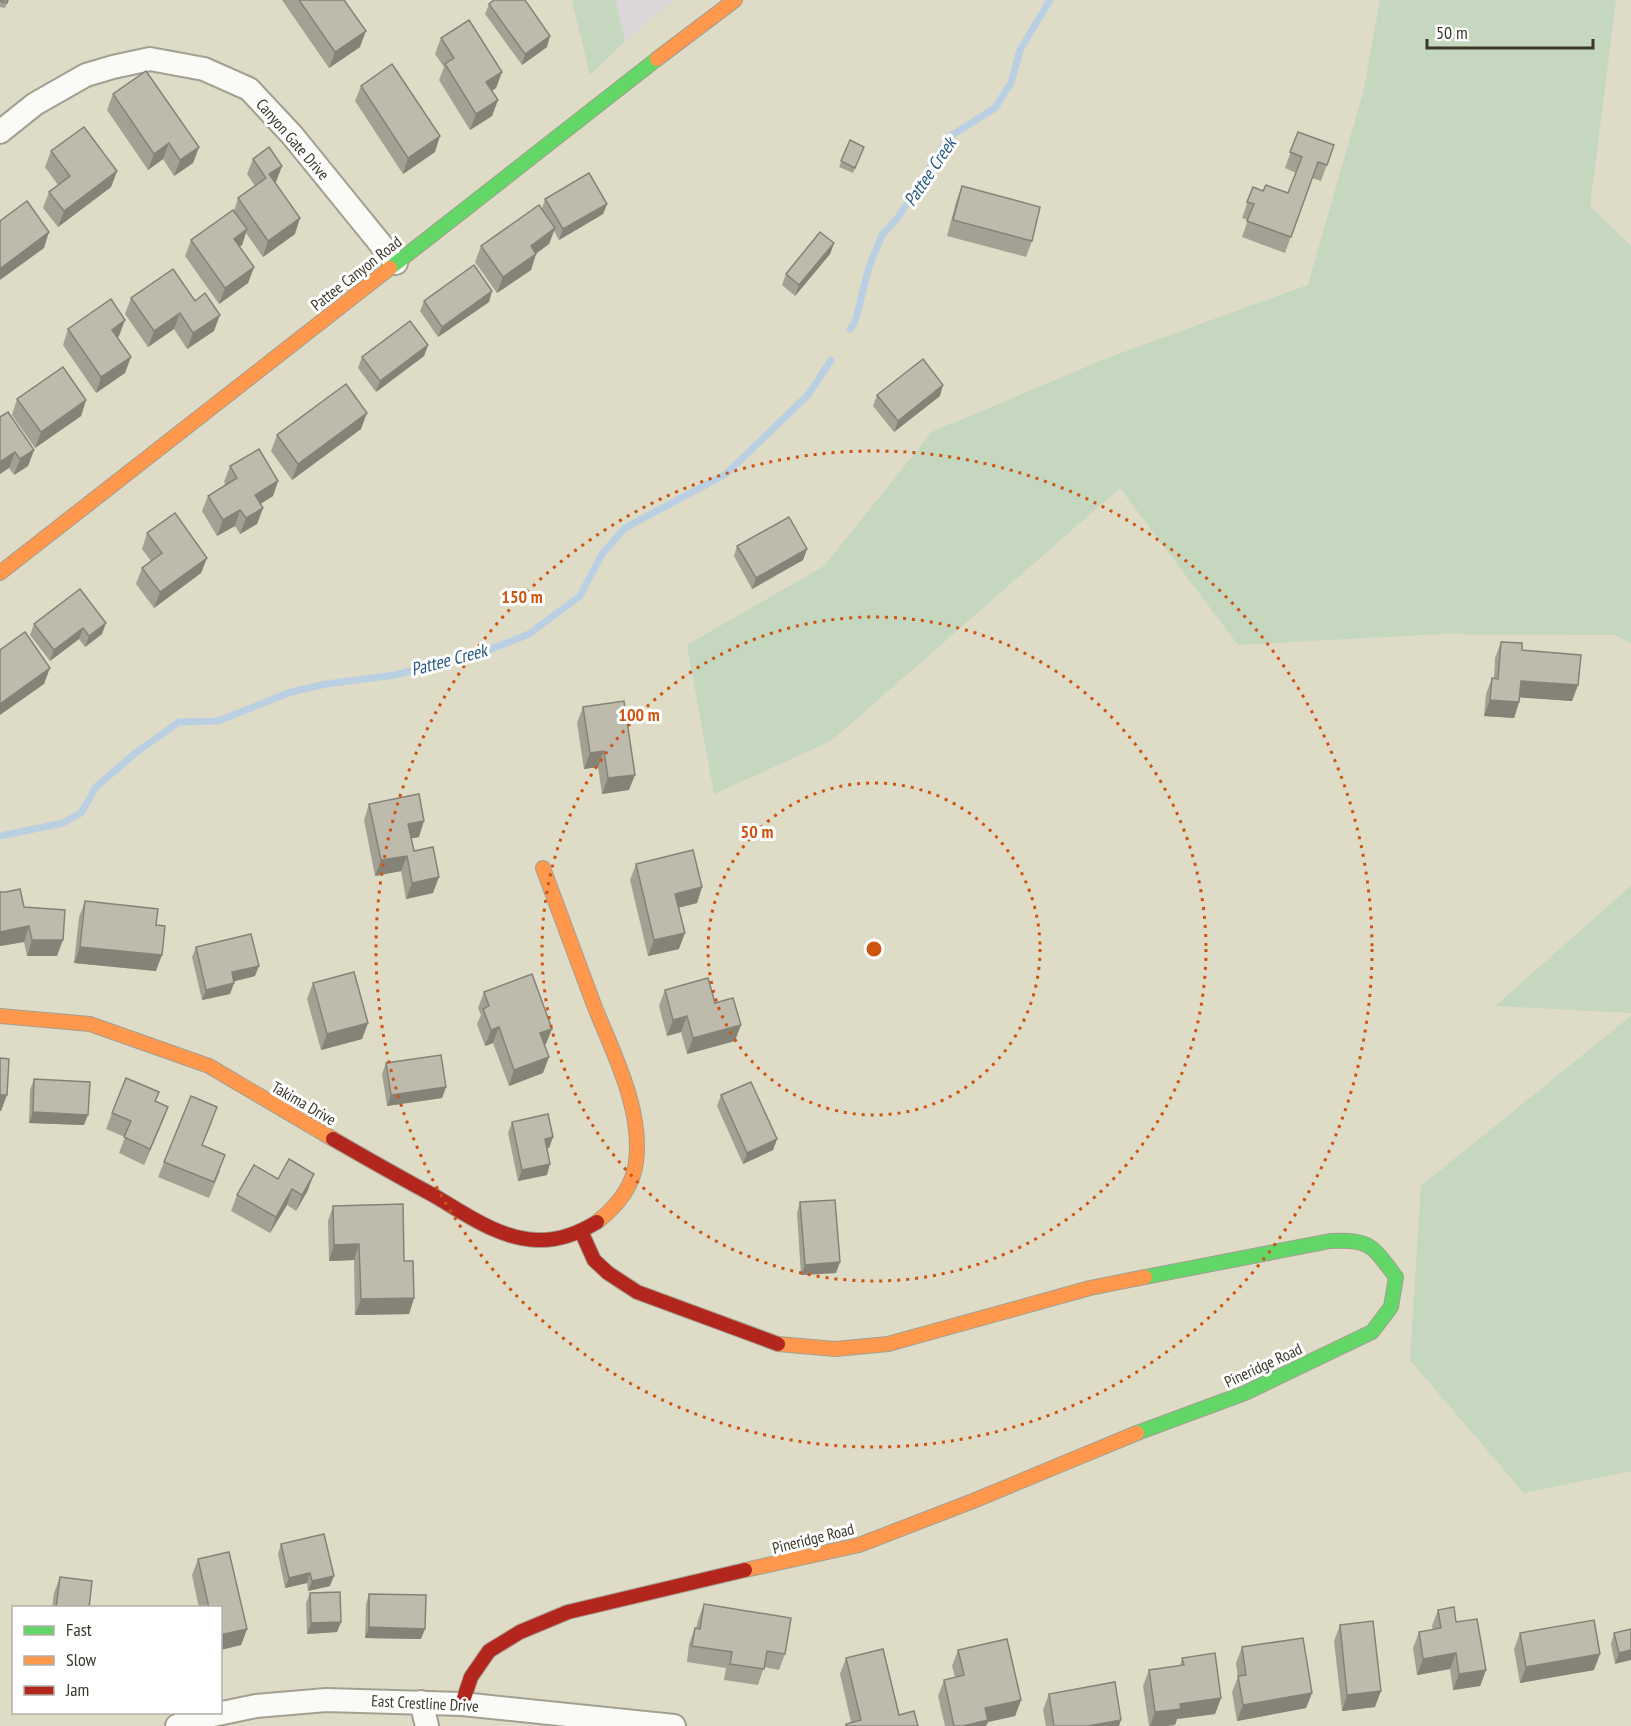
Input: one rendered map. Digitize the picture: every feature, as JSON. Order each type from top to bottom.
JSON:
[{"type":"street","name":"Pattee Canyon Road","points":[[0,573],[735,0]]},
{"type":"street","name":"Canyon Gate Drive","points":[[0,132],[35,104],[86,75],[150,59],[204,69],[249,89],[292,135],[396,262]]},
{"type":"street","name":"Takima Drive","points":[[0,1016],[90,1024],[209,1066],[278,1108],[458,1210],[511,1236],[531,1240],[561,1238],[607,1215],[630,1181],[636,1162],[636,1139],[621,1075],[543,868]]},
{"type":"street","name":"Pineridge Road","points":[[462,1704],[471,1677],[489,1651],[520,1632],[568,1612],[697,1580],[859,1545],[1145,1430],[1245,1393],[1372,1332],[1391,1307],[1396,1277],[1371,1245],[1339,1240],[1090,1288],[888,1344],[835,1349],[774,1344],[637,1292],[608,1273],[594,1260],[581,1230]]},
{"type":"street","name":"East Crestline Drive","points":[[222,1713],[256,1706],[326,1700],[421,1702],[462,1704],[674,1726]]},
{"type":"street","points":[[421,1702],[427,1726]]},
{"type":"street","name":"East Crestline Drive","points":[[177,1726],[218,1714]]},
{"type":"shaded area","points":[[616,0],[674,0],[625,41]]},
{"type":"green space","points":[[572,0],[616,0],[625,41],[590,75]]},
{"type":"green space","points":[[1380,0],[1616,0],[1590,206],[1631,246],[1631,643],[1615,635],[1441,634],[1238,645],[1120,488],[831,741],[714,794],[687,645],[824,566],[932,432],[1110,357],[1308,285],[1363,93]]},
{"type":"green space","points":[[1631,886],[1631,1013],[1495,1006]]},
{"type":"green space","points":[[1631,1016],[1631,1471],[1524,1493],[1410,1360],[1421,1186]]},
{"type":"building","points":[[299,0],[344,0],[366,31],[335,52]]},
{"type":"building","points":[[494,0],[525,0],[550,36],[525,54],[489,4]]},
{"type":"building","points":[[469,20],[502,72],[486,82],[498,100],[476,114],[445,64],[454,58],[441,38]]},
{"type":"building","points":[[392,64],[440,136],[408,158],[361,86]]},
{"type":"building","points":[[146,71],[199,147],[180,160],[169,143],[154,154],[113,94]]},
{"type":"building","points":[[84,127],[117,171],[64,211],[49,192],[70,176],[51,151]]},
{"type":"building","points":[[1298,132],[1334,145],[1327,165],[1318,162],[1291,237],[1247,221],[1254,204],[1247,202],[1253,187],[1263,191],[1266,185],[1288,193],[1302,157],[1290,152]]},
{"type":"building","points":[[850,140],[864,147],[855,168],[841,161]]},
{"type":"building","points":[[269,147],[282,166],[269,174],[300,218],[268,241],[238,198],[266,178],[253,159]]},
{"type":"building","points":[[589,173],[607,204],[563,229],[545,199]]},
{"type":"building","points":[[962,186],[1040,207],[1032,241],[953,220]]},
{"type":"building","points":[[27,201],[49,232],[0,269],[0,221]]},
{"type":"building","points":[[539,205],[555,228],[531,246],[536,254],[503,277],[481,246]]},
{"type":"building","points":[[233,210],[247,229],[234,239],[254,267],[225,288],[191,240]]},
{"type":"building","points":[[820,232],[834,243],[799,285],[786,274]]},
{"type":"building","points":[[474,265],[492,291],[442,327],[424,301]]},
{"type":"building","points":[[173,269],[195,301],[205,293],[220,315],[193,333],[180,313],[154,331],[131,298]]},
{"type":"building","points":[[111,299],[125,320],[112,330],[131,357],[101,377],[68,329]]},
{"type":"building","points":[[410,321],[428,345],[380,381],[362,357]]},
{"type":"building","points":[[923,359],[943,385],[898,421],[877,395]]},
{"type":"building","points":[[63,367],[86,400],[41,432],[17,399]]},
{"type":"building","points":[[346,384],[367,413],[298,464],[277,435]]},
{"type":"building","points":[[8,412],[34,450],[20,459],[15,452],[0,462],[0,417]]},
{"type":"building","points":[[259,449],[278,481],[255,495],[263,508],[246,518],[240,510],[223,520],[208,496],[237,478],[230,466]]},
{"type":"building","points":[[175,513],[207,558],[160,592],[142,568],[162,553],[147,533]]},
{"type":"building","points":[[789,517],[807,549],[756,578],[737,546]]},
{"type":"building","points":[[80,589],[106,623],[89,636],[83,628],[54,650],[34,624]]},
{"type":"building","points":[[25,632],[50,668],[0,704],[0,650]]},
{"type":"building","points":[[1501,642],[1522,643],[1522,650],[1581,655],[1578,685],[1521,681],[1519,702],[1490,700],[1492,678],[1498,679]]},
{"type":"building","points":[[624,701],[635,775],[608,778],[604,751],[590,753],[583,707]]},
{"type":"building","points":[[419,794],[424,821],[408,824],[414,851],[433,847],[439,877],[412,883],[407,856],[381,860],[369,804]]},
{"type":"building","points":[[693,850],[702,887],[675,894],[685,933],[654,940],[636,864]]},
{"type":"building","points":[[20,889],[24,907],[65,910],[63,940],[32,940],[29,926],[0,932],[0,892]]},
{"type":"building","points":[[85,901],[158,909],[156,925],[165,926],[162,955],[80,947]]},
{"type":"building","points":[[251,934],[259,966],[232,972],[234,983],[206,990],[196,947]]},
{"type":"building","points":[[354,972],[368,1023],[327,1034],[313,983]]},
{"type":"building","points":[[532,974],[552,1029],[540,1033],[549,1057],[514,1070],[499,1027],[491,1030],[483,1009],[489,1006],[484,992]]},
{"type":"building","points":[[708,978],[715,1003],[733,998],[741,1025],[693,1038],[687,1016],[673,1020],[665,990]]},
{"type":"building","points":[[441,1055],[446,1087],[391,1095],[386,1063]]},
{"type":"building","points":[[0,1058],[9,1059],[7,1095],[0,1095]]},
{"type":"building","points":[[126,1078],[159,1092],[155,1101],[168,1107],[150,1149],[124,1137],[131,1121],[112,1113]]},
{"type":"building","points":[[34,1079],[90,1082],[88,1115],[33,1112]]},
{"type":"building","points":[[751,1082],[777,1139],[747,1153],[721,1095]]},
{"type":"building","points":[[191,1096],[217,1107],[202,1145],[225,1155],[214,1182],[164,1162]]},
{"type":"building","points":[[548,1114],[553,1137],[545,1139],[550,1164],[522,1170],[512,1122]]},
{"type":"building","points":[[289,1159],[314,1174],[302,1195],[292,1189],[276,1217],[237,1195],[254,1165],[278,1179]]},
{"type":"building","points":[[835,1200],[840,1262],[805,1265],[800,1202]]},
{"type":"building","points":[[403,1204],[404,1261],[413,1261],[414,1298],[361,1299],[359,1244],[334,1245],[333,1206]]},
{"type":"building","points":[[324,1534],[334,1576],[312,1581],[310,1573],[289,1578],[281,1544]]},
{"type":"building","points":[[229,1552],[247,1629],[222,1635],[222,1606],[209,1606],[198,1559]]},
{"type":"building","points":[[60,1577],[92,1581],[89,1606],[56,1606]]},
{"type":"building","points":[[340,1592],[341,1622],[311,1623],[310,1593]]},
{"type":"building","points":[[369,1594],[426,1595],[425,1629],[369,1627]]},
{"type":"building","points":[[704,1604],[791,1618],[785,1654],[767,1651],[764,1669],[730,1664],[732,1652],[692,1646],[695,1628],[700,1629]]},
{"type":"building","points":[[1454,1607],[1456,1622],[1477,1619],[1486,1670],[1459,1674],[1456,1653],[1423,1659],[1419,1632],[1441,1628],[1438,1610]]},
{"type":"building","points":[[1594,1620],[1600,1654],[1526,1667],[1520,1633]]},
{"type":"building","points":[[1373,1621],[1381,1691],[1347,1695],[1340,1625]]},
{"type":"building","points":[[1631,1629],[1631,1650],[1619,1653],[1614,1633]]},
{"type":"building","points":[[1303,1638],[1312,1693],[1243,1705],[1238,1676],[1246,1675],[1242,1647]]},
{"type":"building","points":[[1007,1639],[1021,1700],[985,1708],[988,1720],[954,1726],[944,1680],[964,1675],[958,1650]]},
{"type":"building","points":[[883,1649],[899,1715],[914,1711],[918,1726],[846,1726],[846,1724],[861,1720],[846,1658]]},
{"type":"building","points":[[1215,1653],[1221,1698],[1180,1704],[1181,1709],[1155,1712],[1149,1670],[1184,1665],[1182,1658]]},
{"type":"building","points":[[1115,1682],[1121,1720],[1088,1726],[1054,1726],[1049,1694]]},
{"type":"waterway","name":"Pattee Creek","points":[[850,329],[855,322],[869,267],[882,235],[899,216],[949,137],[995,108],[1011,83],[1020,50],[1050,0]]},
{"type":"waterway","name":"Pattee Creek","points":[[0,836],[63,823],[81,813],[96,787],[134,754],[179,722],[218,721],[291,692],[326,684],[395,675],[479,654],[529,634],[580,596],[602,554],[625,528],[726,474],[809,394],[831,360]]},
{"type":"traffic: fast","points":[[390,268],[657,59]]},
{"type":"traffic: fast","points":[[1137,1433],[1245,1393],[1372,1332],[1391,1307],[1396,1277],[1376,1251],[1355,1241],[1330,1241],[1145,1277]]},
{"type":"traffic: slow","points":[[657,59],[735,0]]},
{"type":"traffic: slow","points":[[0,573],[390,268]]},
{"type":"traffic: slow","points":[[543,868],[625,1082],[635,1122],[636,1162],[631,1180],[617,1203],[597,1222]]},
{"type":"traffic: slow","points":[[0,1016],[90,1024],[209,1066],[333,1139]]},
{"type":"traffic: slow","points":[[778,1344],[835,1349],[888,1344],[1090,1288],[1145,1277]]},
{"type":"traffic: slow","points":[[745,1570],[859,1545],[1137,1433]]},
{"type":"traffic: jam","points":[[333,1139],[470,1217],[509,1235],[537,1240],[560,1238],[597,1222]]},
{"type":"traffic: jam","points":[[581,1231],[594,1260],[608,1273],[637,1292],[778,1344]]},
{"type":"traffic: jam","points":[[462,1704],[471,1677],[489,1651],[520,1632],[568,1612],[745,1570]]}]
